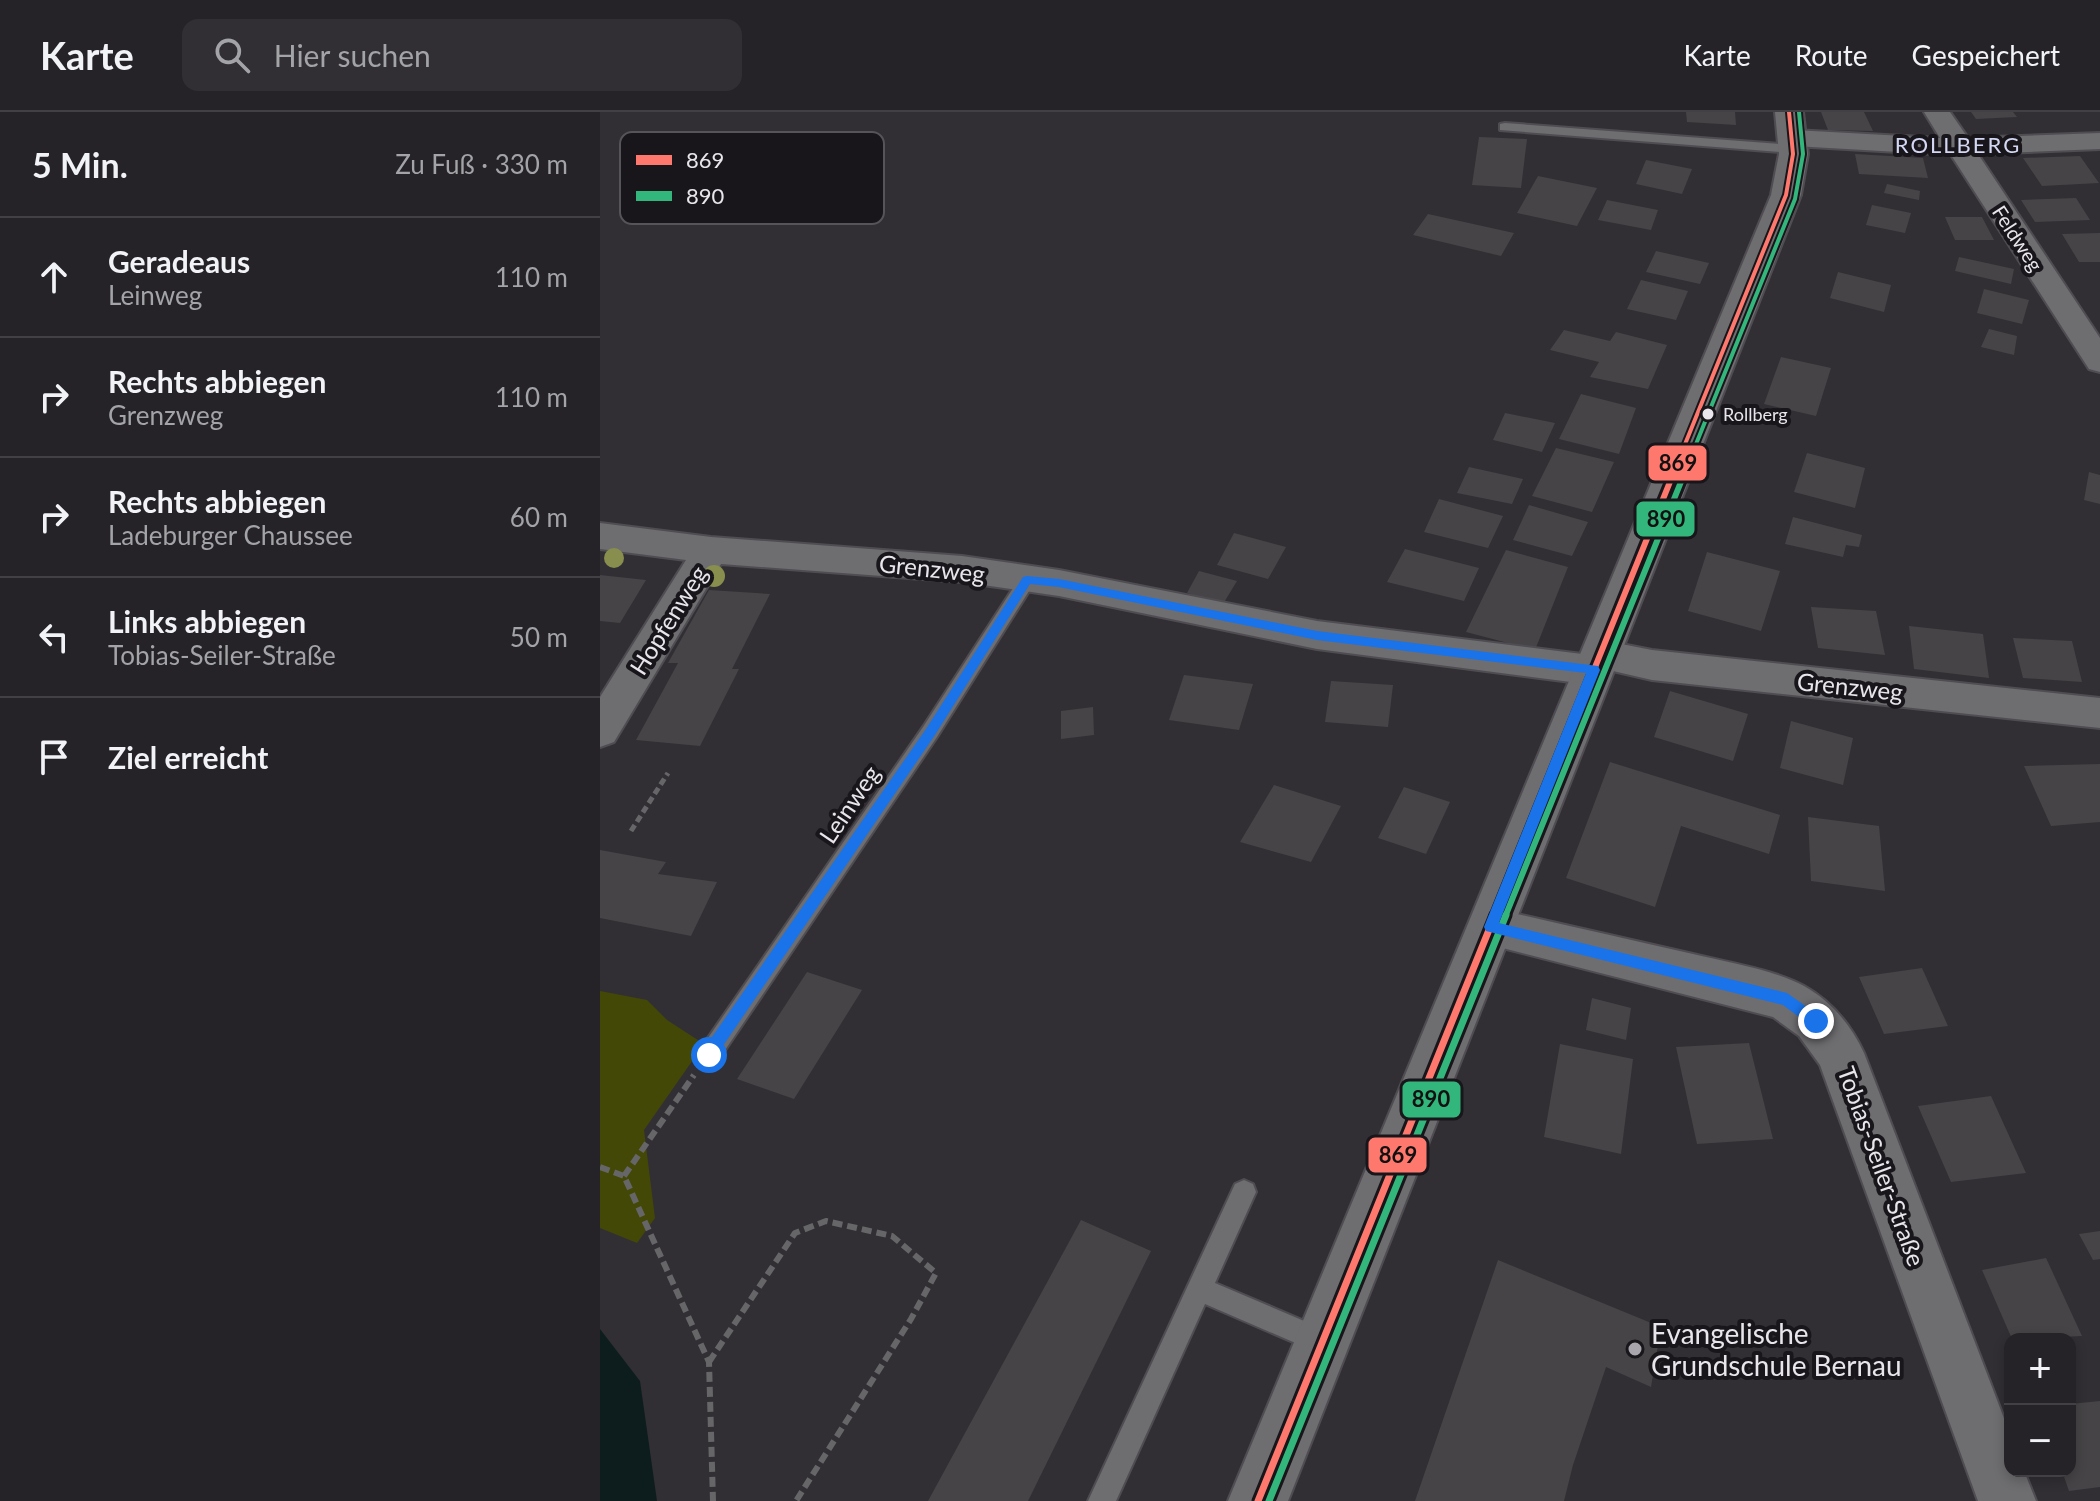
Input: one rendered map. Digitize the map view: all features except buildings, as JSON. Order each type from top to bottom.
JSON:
[{"type":"main road","points":[[1258,1501],[1786,195],[1792,174],[1792,133]]},
{"type":"street","name":"Feldweg","points":[[1937,112],[2100,362]]},
{"type":"street","points":[[1792,133],[1958,147],[2100,141]]},
{"type":"street","name":"Grenzweg","points":[[600,536],[711,550],[962,569],[1059,583],[1317,635],[1652,665],[2100,713]]},
{"type":"street","name":"Hopfenweg","points":[[600,731],[711,550]]},
{"type":"street","name":"Tobias-Seiler-Straße","points":[[1491,927],[1787,1000],[1816,1021],[1840,1053],[2007,1501]]},
{"type":"lane","points":[[1505,127],[1792,133]]},
{"type":"lane","name":"Leinweg","points":[[709,1055],[930,732],[1027,580]]},
{"type":"lane","points":[[1102,1501],[1244,1192]]},
{"type":"lane","points":[[1199,1289],[1323,1342]]},
{"type":"path","points":[[631,831],[668,773]]},
{"type":"path","points":[[624,1176],[709,1055]]},
{"type":"path","points":[[600,1167],[624,1176],[709,1362],[713,1501]]},
{"type":"path","points":[[709,1362],[795,1233],[826,1221],[892,1236],[936,1273],[911,1319],[796,1501]]},
{"type":"green space","points":[[600,991],[647,1000],[667,1020],[704,1044],[644,1130],[655,1218],[637,1243],[600,1228]]},
{"type":"shaded area","points":[[600,1329],[640,1381],[657,1501],[600,1501]]},
{"type":"transit line","name":"869","points":[[1258,1501],[1786,195],[1793,154],[1789,112]]},
{"type":"transit line","name":"890","points":[[1269,1501],[1795,199],[1803,154],[1799,112]]},
{"type":"place","name":"Rollberg","points":[[1708,414]]},
{"type":"place","name":"Evangelische Grundschule Bernau","points":[[1635,1349]]},
{"type":"district","name":"ROLLBERG","points":[[1958,144]]},
{"type":"route","points":[[709,1055],[930,732],[1027,580],[1059,583],[1317,635],[1594,670],[1491,927],[1718,980],[1787,1000],[1816,1021]]}]
